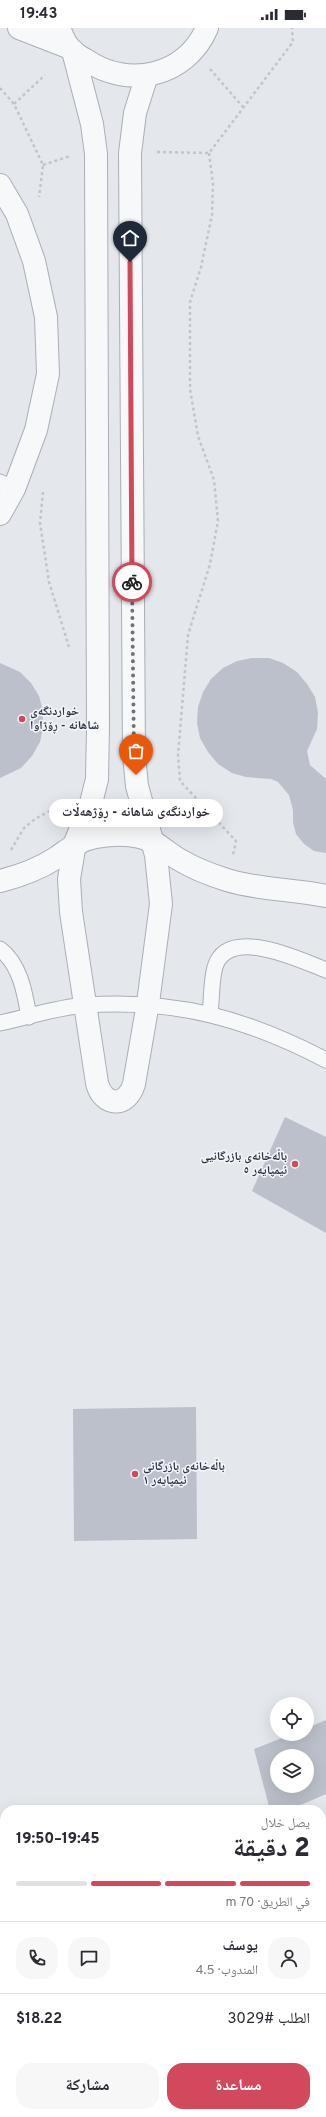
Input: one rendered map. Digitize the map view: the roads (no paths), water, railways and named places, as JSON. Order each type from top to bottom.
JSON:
[{"type":"street","points":[[19,28],[67,42],[97,68],[115,74],[135,76],[147,75],[172,66],[188,55],[204,35]]},
{"type":"street","points":[[67,42],[92,124],[96,154],[98,719],[96,779],[91,803],[71,861],[70,898],[99,1092],[106,1099],[115,1102],[124,1100],[131,1093],[148,1004],[161,904],[160,879],[153,842],[137,786],[134,747],[130,153],[135,113],[147,75]]},
{"type":"street","points":[[0,185],[17,214],[34,261],[46,317],[48,374],[36,430],[7,486],[0,514]]},
{"type":"street","points":[[0,881],[34,870],[56,858],[76,843],[94,837],[114,835],[134,836],[153,842],[180,860],[208,874],[229,881],[250,886],[326,896]]},
{"type":"lane","points":[[210,1013],[215,966],[221,956],[230,949],[242,946],[253,946],[289,956],[326,970]]},
{"type":"lane","points":[[0,949],[8,955],[17,970],[24,990],[29,1017]]},
{"type":"lane","points":[[0,1023],[85,1005],[148,1004],[210,1013],[260,1030],[300,1046],[326,1060]]},
{"type":"place","name":"خواردنگەی شاھانە - ڕۆژاوا","points":[[22,719]]},
{"type":"place","name":"خواردنگەی شاھانە - ڕۆژھەڵات","points":[[136,775]]},
{"type":"place","name":"باڵەخانەی بازرگانیی ئیمپایەر ٥","points":[[295,1164]]},
{"type":"place","name":"باڵەخانەی بازرگانی ئیمپایەر ١","points":[[135,1474]]}]
